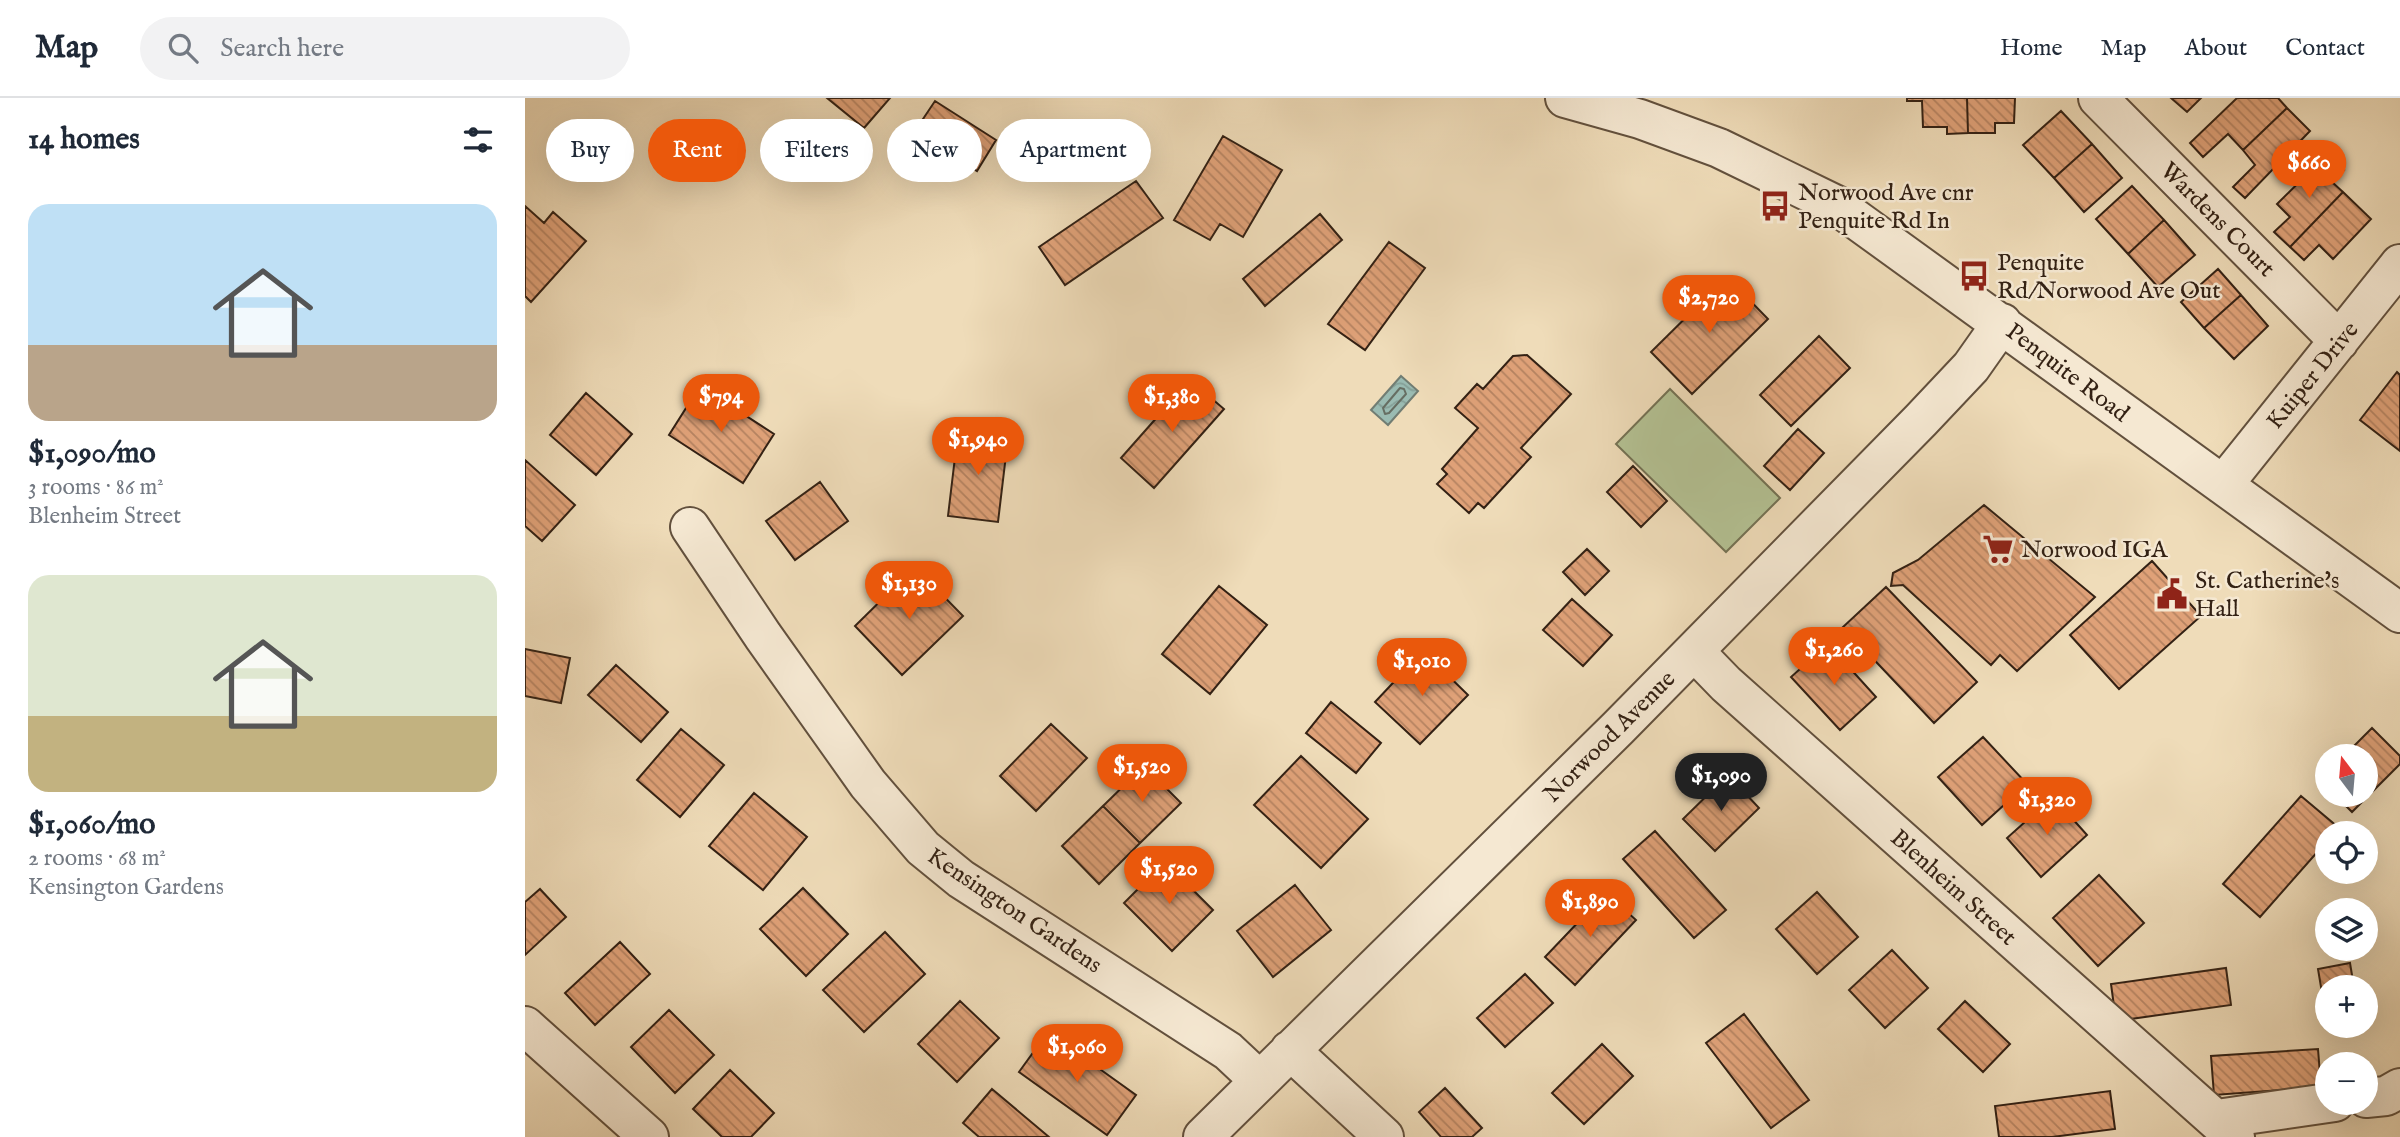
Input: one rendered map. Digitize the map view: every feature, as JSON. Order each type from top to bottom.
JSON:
[{"type":"street","name":"Penquite Road","points":[[1565,98],[1640,119],[1719,148],[1836,205],[2003,323],[2400,613]]},
{"type":"street","name":"Wardens Court","points":[[2098,98],[2339,341]]},
{"type":"street","name":"Kuiper Drive","points":[[2224,485],[2400,264]]},
{"type":"street","name":"Norwood Avenue","points":[[1203,1137],[1694,651],[1971,367],[2003,323]]},
{"type":"street","name":"Kensington Gardens","points":[[690,527],[763,636],[868,783],[923,848],[961,879],[1228,1051],[1260,1081]]},
{"type":"street","name":"Blenheim Street","points":[[1694,651],[1727,684],[2226,1128]]},
{"type":"street","points":[[525,1026],[649,1137]]},
{"type":"street","points":[[1290,1050],[1384,1137]]},
{"type":"street","points":[[2378,1097],[2386,1096],[2400,1088]]},
{"type":"street","points":[[2226,1128],[2315,1107]]},
{"type":"green space","points":[[1670,389],[1780,498],[1726,552],[1616,444]]},
{"type":"water","points":[[1401,376],[1418,391],[1388,425],[1371,410]]},
{"type":"building","points":[[827,98],[890,98],[872,119],[853,119]]},
{"type":"building","points":[[1907,98],[1967,98],[1968,133],[1947,134],[1947,127],[1923,127],[1922,101],[1907,101]]},
{"type":"building","points":[[1967,98],[2015,98],[2014,123],[1995,123],[1995,133],[1968,133]]},
{"type":"building","points":[[2171,98],[2201,98],[2187,112]]},
{"type":"building","points":[[2237,98],[2278,98],[2287,108],[2243,150],[2228,134],[2203,157],[2190,143]]},
{"type":"building","points":[[935,101],[963,119],[923,119]]},
{"type":"building","points":[[2287,108],[2310,131],[2245,198],[2233,187],[2255,165],[2243,150]]},
{"type":"building","points":[[2061,111],[2092,144],[2054,178],[2023,145]]},
{"type":"building","points":[[982,131],[996,140],[982,163]]},
{"type":"building","points":[[1223,136],[1282,170],[1243,237],[1220,224],[1210,240],[1174,220]]},
{"type":"building","points":[[2092,144],[2122,178],[2084,212],[2054,178]]},
{"type":"building","points":[[2328,154],[2344,170],[2332,182],[2343,192],[2290,247],[2274,232],[2290,217],[2277,204]]},
{"type":"building","points":[[1135,182],[1163,218],[1065,285],[1039,247]]},
{"type":"building","points":[[2132,186],[2164,220],[2128,254],[2096,219]]},
{"type":"building","points":[[2343,192],[2371,219],[2333,259],[2319,245],[2304,260],[2290,247]]},
{"type":"building","points":[[525,206],[544,223],[553,212],[586,241],[531,302],[525,296]]},
{"type":"building","points":[[1320,214],[1342,240],[1265,306],[1243,279]]},
{"type":"building","points":[[2164,220],[2195,255],[2158,287],[2128,254]]},
{"type":"building","points":[[1389,242],[1425,268],[1365,350],[1328,324]]},
{"type":"building","points":[[2218,269],[2241,295],[2204,328],[2181,302]]},
{"type":"building","points":[[1727,277],[1768,319],[1692,394],[1651,352]]},
{"type":"building","points":[[2241,295],[2268,326],[2234,359],[2204,328]]},
{"type":"building","points":[[1819,336],[1850,368],[1791,426],[1760,395]]},
{"type":"building","points":[[1527,355],[1571,394],[1521,448],[1531,457],[1484,508],[1478,503],[1469,513],[1437,484],[1447,474],[1442,469],[1478,428],[1455,408],[1477,384],[1483,389],[1513,356]]},
{"type":"building","points":[[2397,372],[2400,375],[2400,451],[2360,420]]},
{"type":"building","points":[[1190,380],[1224,409],[1154,488],[1121,458]]},
{"type":"building","points":[[700,386],[774,434],[743,483],[669,435]]},
{"type":"building","points":[[586,393],[632,434],[596,475],[550,435]]},
{"type":"building","points":[[1798,429],[1824,453],[1790,490],[1764,466]]},
{"type":"building","points":[[958,432],[1008,438],[998,522],[948,516]]},
{"type":"building","points":[[525,460],[575,505],[542,541],[525,526]]},
{"type":"building","points":[[1633,466],[1667,501],[1641,527],[1607,492]]},
{"type":"building","points":[[820,482],[848,521],[795,560],[766,521]]},
{"type":"building","points":[[1984,505],[2095,597],[2017,671],[2000,655],[1991,665],[1903,585],[1891,586],[1893,573],[1918,560]]},
{"type":"building","points":[[1587,549],[1609,571],[1585,595],[1563,572]]},
{"type":"building","points":[[2152,561],[2201,616],[2119,689],[2070,635]]},
{"type":"building","points":[[915,567],[963,616],[902,675],[855,626]]},
{"type":"building","points":[[1219,586],[1267,625],[1210,694],[1162,654]]},
{"type":"building","points":[[1886,587],[1977,682],[1934,723],[1843,627]]},
{"type":"building","points":[[1572,599],[1612,635],[1583,666],[1543,630]]},
{"type":"building","points":[[1828,644],[1876,697],[1840,730],[1791,677]]},
{"type":"building","points":[[525,649],[570,658],[561,703],[525,696]]},
{"type":"building","points":[[1423,651],[1468,695],[1420,744],[1375,702]]},
{"type":"building","points":[[616,665],[668,712],[641,742],[588,695]]},
{"type":"building","points":[[1331,702],[1381,743],[1356,773],[1306,733]]},
{"type":"building","points":[[1051,724],[1087,758],[1036,811],[1000,776]]},
{"type":"building","points":[[2372,728],[2400,756],[2400,764],[2378,786],[2378,744],[2356,744]]},
{"type":"building","points":[[681,729],[724,765],[680,817],[637,780]]},
{"type":"building","points":[[1983,737],[2027,784],[1982,825],[1938,777]]},
{"type":"building","points":[[1301,756],[1368,819],[1321,868],[1254,805]]},
{"type":"building","points":[[1144,766],[1181,803],[1140,843],[1103,806]]},
{"type":"building","points":[[1728,775],[1759,808],[1715,851],[1683,819]]},
{"type":"building","points":[[754,793],[807,837],[763,890],[709,846]]},
{"type":"building","points":[[2301,796],[2331,821],[2315,821],[2315,855],[2260,917],[2223,884]]},
{"type":"building","points":[[2053,797],[2087,835],[2041,877],[2007,838]]},
{"type":"building","points":[[1103,806],[1140,843],[1099,884],[1062,846]]},
{"type":"building","points":[[1655,831],[1726,910],[1694,938],[1623,859]]},
{"type":"building","points":[[1165,862],[1213,910],[1172,951],[1124,903]]},
{"type":"building","points":[[2099,875],[2144,923],[2098,966],[2053,918]]},
{"type":"building","points":[[1295,885],[1331,930],[1273,977],[1237,931]]},
{"type":"building","points":[[803,888],[848,934],[806,976],[760,929]]},
{"type":"building","points":[[540,889],[566,917],[525,955],[525,902]]},
{"type":"building","points":[[1817,892],[1858,937],[1817,974],[1776,929]]},
{"type":"building","points":[[1606,893],[1636,920],[1575,985],[1545,957]]},
{"type":"building","points":[[885,932],[925,974],[864,1032],[823,990]]},
{"type":"building","points":[[620,942],[650,974],[595,1025],[565,993]]},
{"type":"building","points":[[1892,950],[1928,988],[1885,1028],[1849,990]]},
{"type":"building","points":[[2350,963],[2352,975],[2319,975],[2318,969]]},
{"type":"building","points":[[2226,968],[2231,1005],[2116,1021],[2111,984]]},
{"type":"building","points":[[1525,974],[1553,1003],[1505,1047],[1477,1018]]},
{"type":"building","points":[[960,1001],[999,1038],[957,1082],[918,1044]]},
{"type":"building","points":[[1965,1001],[2010,1044],[1983,1072],[1938,1029]]},
{"type":"building","points":[[669,1010],[714,1055],[675,1093],[631,1047]]},
{"type":"building","points":[[1744,1014],[1809,1100],[1771,1128],[1706,1043]]},
{"type":"building","points":[[1048,1032],[1136,1095],[1107,1135],[1019,1072]]},
{"type":"building","points":[[1602,1044],[1633,1076],[1584,1124],[1552,1093]]},
{"type":"building","points":[[2318,1049],[2318,1052],[2315,1052],[2315,1087],[2214,1095],[2211,1056]]},
{"type":"building","points":[[730,1070],[774,1113],[751,1137],[722,1137],[693,1109]]},
{"type":"building","points":[[1445,1088],[1482,1128],[1472,1137],[1441,1137],[1419,1112]]},
{"type":"building","points":[[992,1089],[1049,1137],[979,1137],[963,1123]]},
{"type":"building","points":[[2110,1091],[2115,1129],[2052,1137],[1999,1137],[1995,1106]]},
{"type":"place","name":"Norwood Ave cnr Penquite Rd In","points":[[1775,206]]},
{"type":"place","name":"Penquite Rd/Norwood Ave Out","points":[[1974,276]]},
{"type":"place","name":"Norwood IGA","points":[[1998,549]]},
{"type":"place","name":"St. Catherine's Hall","points":[[2172,594]]}]
